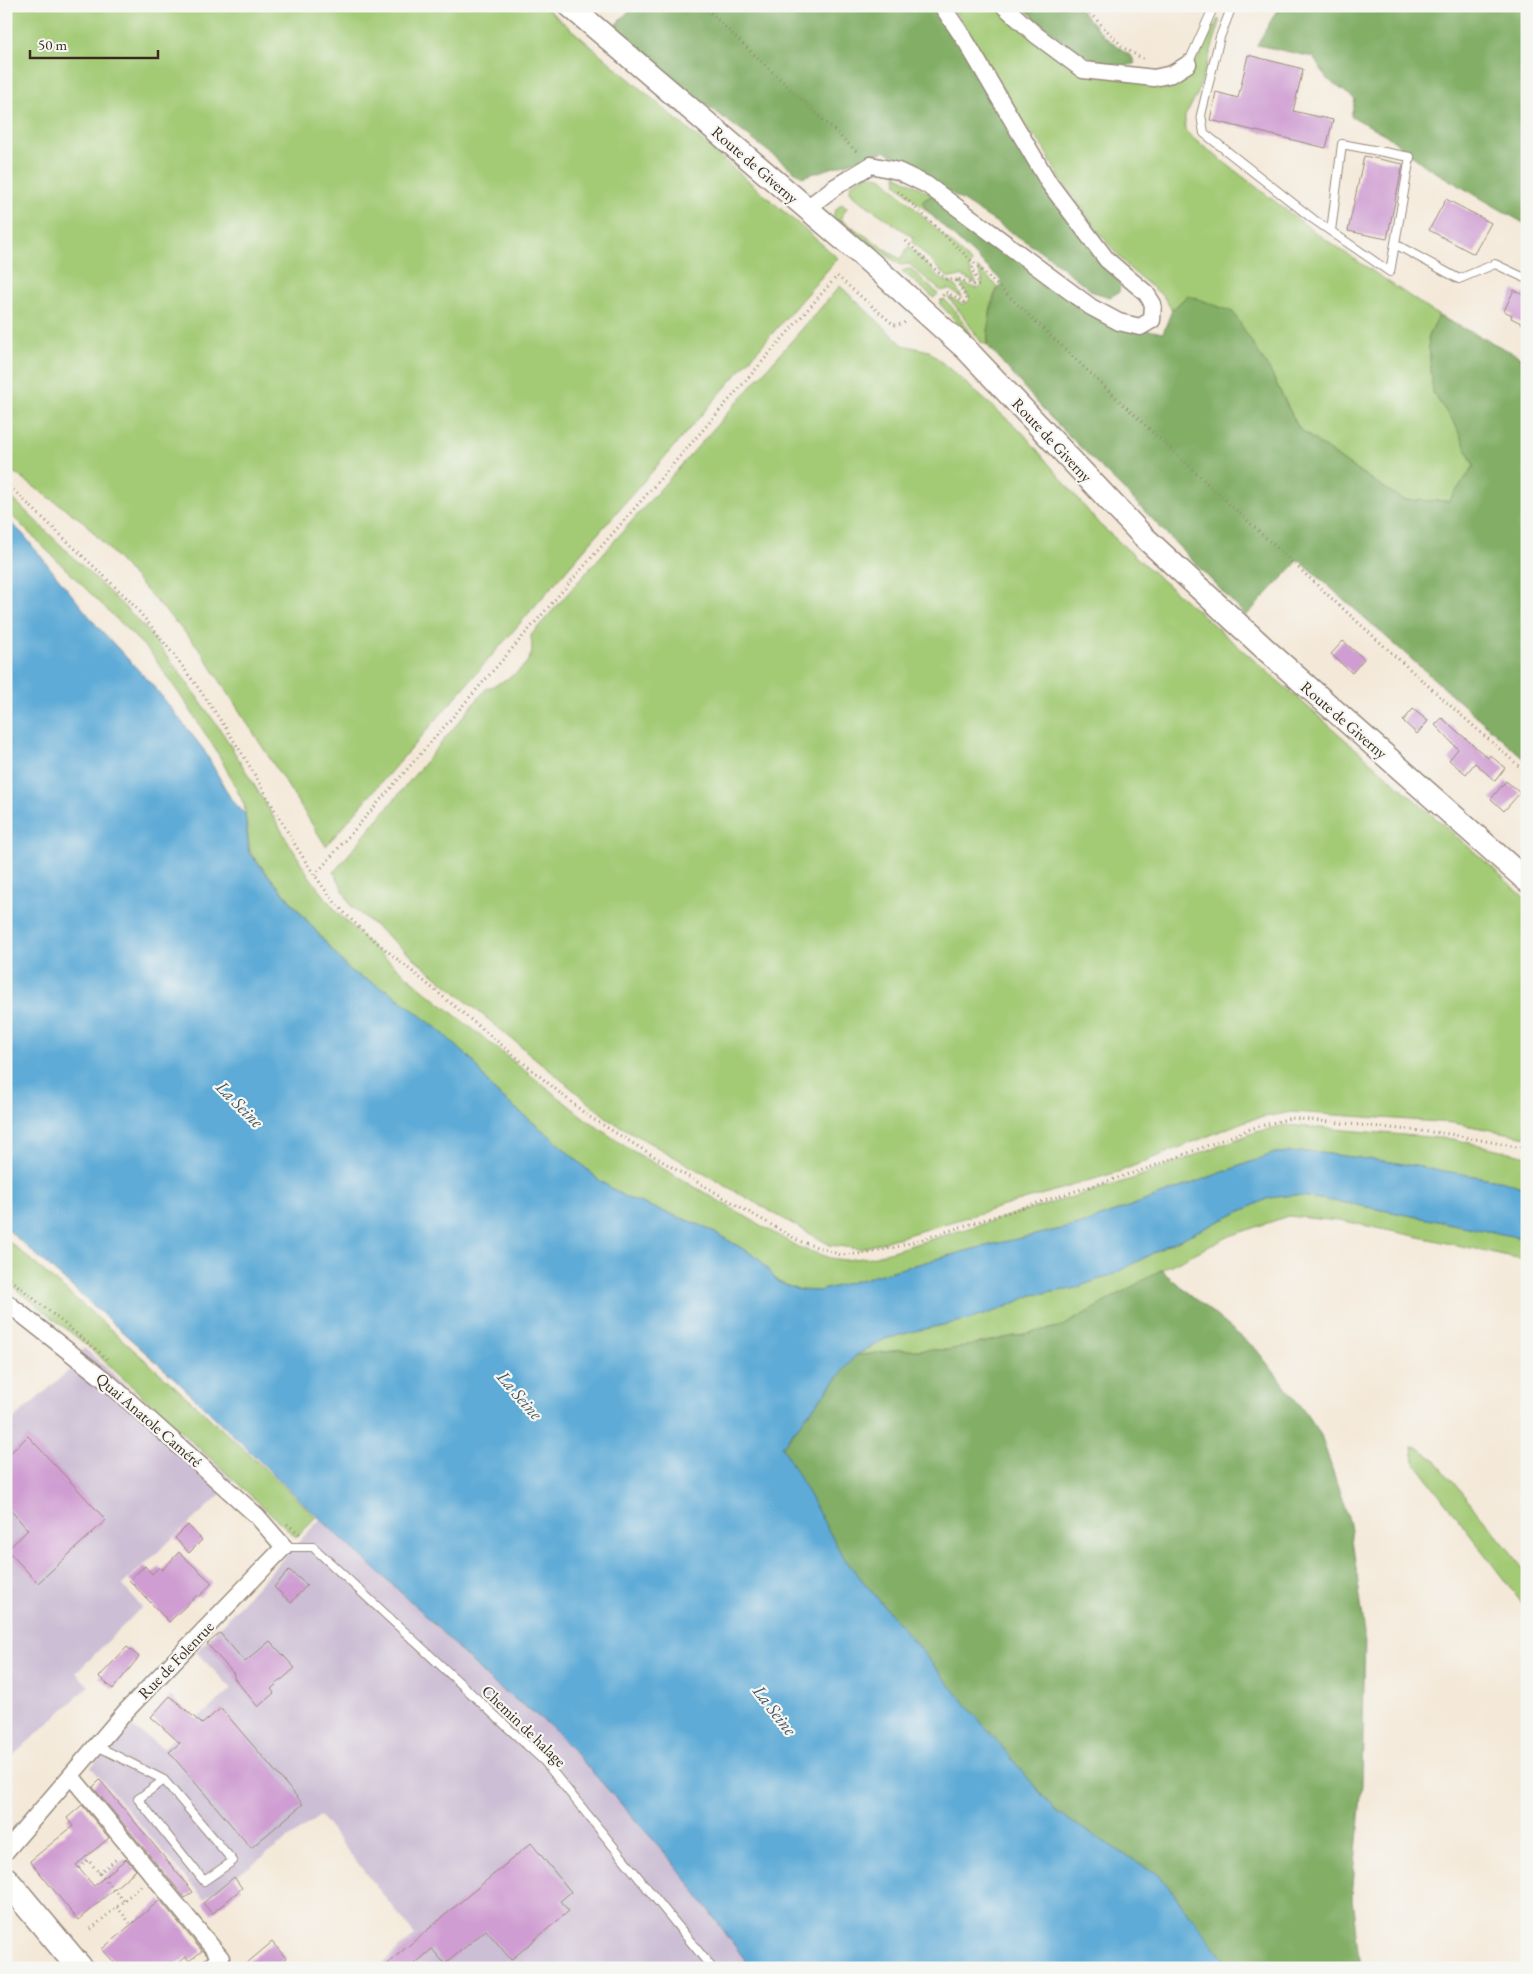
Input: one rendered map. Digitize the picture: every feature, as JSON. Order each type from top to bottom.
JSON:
[{"type":"main road","name":"Route de Giverny","points":[[570,6],[807,208],[966,349],[1144,537],[1264,648],[1527,881]]},
{"type":"main road","points":[[6,1880],[80,1968]]},
{"type":"main road","points":[[6,1902],[61,1968]]},
{"type":"street","points":[[807,208],[871,165],[898,171],[927,185],[1090,307],[1119,322],[1140,327],[1152,320],[1153,304],[1146,293],[1107,260],[1049,183],[967,43],[942,6]]},
{"type":"street","points":[[1004,6],[1036,35],[1083,70],[1154,78],[1172,74],[1188,64]]},
{"type":"street","name":"Quai Anatole Caméré","points":[[6,1302],[110,1384],[257,1516],[284,1547]]},
{"type":"street","name":"Rue de Folenrue","points":[[6,1851],[126,1711],[284,1547]]},
{"type":"street","points":[[71,1776],[221,1958],[208,1968]]},
{"type":"lane","points":[[1188,64],[1214,6]]},
{"type":"lane","points":[[1232,6],[1220,38],[1201,115],[1204,133],[1331,232],[1390,272],[1410,157],[1342,144],[1331,232]]},
{"type":"lane","points":[[1394,244],[1459,278],[1495,264],[1527,280]]},
{"type":"lane","name":"Chemin de halage","points":[[284,1547],[313,1547],[544,1761],[712,1968]]},
{"type":"lane","points":[[96,1746],[164,1780],[233,1861],[204,1881],[138,1799],[164,1780]]},
{"type":"path","points":[[704,6],[871,165]]},
{"type":"path","points":[[1083,6],[1124,48],[1172,74]]},
{"type":"path","points":[[897,190],[1411,672],[1527,773]]},
{"type":"path","points":[[906,241],[945,279],[956,280],[959,278],[976,286],[980,285],[972,269],[975,264]]},
{"type":"path","points":[[315,875],[837,276],[894,325],[902,324],[919,308],[927,311],[946,292],[964,302],[967,299],[956,280]]},
{"type":"path","points":[[6,483],[128,599],[146,619],[180,663],[240,750],[315,875],[334,901],[362,931],[588,1116],[799,1241],[842,1255],[870,1253],[900,1246],[1146,1169],[1253,1128],[1291,1118],[1450,1134],[1527,1149]]},
{"type":"path","points":[[99,1873],[130,1848]]},
{"type":"path","points":[[79,1868],[88,1860],[124,1901]]},
{"type":"path","points":[[91,1929],[154,1876]]},
{"type":"path","points":[[117,1907],[130,1923]]},
{"type":"shaded area","points":[[84,1348],[234,1482],[122,1585],[142,1607],[76,1673],[89,1686],[6,1762],[6,1426],[75,1365]]},
{"type":"shaded area","points":[[320,1519],[420,1610],[489,1680],[551,1726],[674,1863],[751,1968],[377,1968],[415,1935],[320,1816],[204,1899],[91,1767],[131,1726],[163,1748],[232,1689],[196,1652]]},
{"type":"green space","points":[[6,6],[544,6],[838,258],[326,846],[199,648],[84,522],[6,467]]},
{"type":"green space","points":[[634,6],[938,6],[1121,279],[1119,292],[1110,297],[1093,292],[1048,256],[886,151],[802,177],[609,31]]},
{"type":"green space","points":[[951,6],[998,6],[1074,68],[1184,74],[1200,55],[1218,19],[1220,22],[1197,95],[1185,116],[1185,130],[1194,139],[1316,233],[1439,316],[1428,336],[1433,393],[1455,424],[1474,466],[1449,501],[1403,500],[1349,465],[1299,429],[1270,371],[1188,295],[1172,310],[1163,296],[1130,269],[1099,233],[1060,179],[1042,145],[1021,121],[983,54]]},
{"type":"green space","points":[[1021,6],[1077,6],[1105,37],[1132,57],[1135,63],[1120,65],[1106,63],[1079,52],[1055,35]]},
{"type":"green space","points":[[1277,6],[1527,6],[1527,225],[1427,167],[1386,135],[1351,116],[1355,99],[1327,79],[1313,57],[1257,45],[1277,10]]},
{"type":"green space","points":[[868,174],[883,178],[972,263],[969,268],[977,284],[961,276],[947,277],[912,242],[914,238],[855,197],[850,191],[851,184]]},
{"type":"green space","points":[[896,175],[933,195],[922,201],[928,212],[897,185]]},
{"type":"green space","points":[[933,195],[1108,322],[1163,333],[1172,310],[1188,295],[1233,312],[1270,371],[1299,429],[1349,465],[1403,500],[1449,501],[1474,466],[1455,424],[1433,393],[1428,336],[1439,316],[1527,360],[1527,761],[1299,560],[1246,616],[1128,494],[1048,415],[987,345],[989,320],[1002,281],[928,212],[922,201]]},
{"type":"green space","points":[[842,204],[847,208],[840,219],[900,259],[909,246],[941,279],[954,284],[963,299],[949,289],[941,291],[909,264],[901,265],[835,220],[833,216],[835,210]]},
{"type":"green space","points":[[977,267],[998,287],[992,301],[987,345],[981,342],[947,296],[962,304],[968,302],[970,299],[959,282],[980,288],[982,279]]},
{"type":"green space","points":[[911,269],[938,294],[934,298],[902,271]]},
{"type":"green space","points":[[840,286],[903,345],[929,351],[1023,433],[1099,524],[1493,868],[1527,900],[1527,1137],[1454,1123],[1292,1112],[1248,1120],[1121,1171],[860,1249],[830,1245],[611,1121],[351,906],[334,872],[486,689],[512,676],[523,667],[532,653],[531,635]]},
{"type":"green space","points":[[944,299],[956,311],[975,342],[939,303]]},
{"type":"green space","points":[[6,492],[141,623],[180,673],[224,735],[309,876],[336,911],[376,950],[587,1120],[626,1147],[798,1247],[830,1258],[844,1260],[872,1257],[1132,1179],[1256,1132],[1285,1125],[1453,1139],[1527,1156],[1527,1189],[1504,1181],[1391,1162],[1313,1152],[1275,1153],[1079,1225],[977,1248],[819,1291],[798,1290],[778,1282],[757,1257],[705,1227],[625,1197],[599,1180],[551,1137],[494,1091],[473,1061],[439,1030],[390,992],[350,971],[250,853],[244,804],[220,757],[151,653],[6,510]]},
{"type":"green space","points":[[1294,1195],[1352,1204],[1527,1239],[1527,1260],[1349,1222],[1288,1216],[1230,1236],[1161,1270],[1063,1326],[947,1350],[899,1350],[855,1356],[885,1339],[967,1320],[999,1310],[1032,1295],[1072,1289],[1114,1274],[1166,1246],[1269,1198]]},
{"type":"green space","points":[[6,1239],[163,1376],[316,1517],[296,1537],[89,1347],[6,1281]]},
{"type":"green space","points":[[1161,1270],[1256,1349],[1301,1407],[1321,1435],[1350,1524],[1365,1634],[1362,1784],[1352,1898],[1360,1968],[1231,1968],[1160,1876],[1057,1813],[843,1557],[782,1447],[855,1356],[899,1350],[947,1350],[1063,1326]]},
{"type":"green space","points":[[1412,1447],[1420,1449],[1434,1459],[1527,1572],[1527,1610],[1414,1461]]},
{"type":"water","name":"La Seine","points":[[6,519],[22,533],[97,626],[156,689],[204,750],[231,799],[245,814],[249,853],[350,971],[390,992],[439,1030],[473,1061],[494,1091],[551,1137],[599,1180],[625,1197],[705,1227],[757,1257],[778,1282],[798,1290],[819,1291],[977,1248],[1079,1225],[1275,1153],[1313,1152],[1391,1162],[1504,1181],[1527,1189],[1527,1239],[1352,1204],[1294,1195],[1269,1198],[1166,1246],[1114,1274],[1072,1289],[1032,1295],[999,1310],[967,1320],[885,1339],[855,1356],[782,1446],[843,1557],[1057,1813],[1160,1876],[1231,1968],[751,1968],[674,1863],[551,1726],[489,1680],[420,1610],[303,1503],[174,1378],[6,1228]]},
{"type":"building","points":[[1248,55],[1303,69],[1293,111],[1333,120],[1326,148],[1210,120],[1216,92],[1238,98]]},
{"type":"building","points":[[1364,156],[1403,164],[1387,239],[1348,231]]},
{"type":"building","points":[[1446,199],[1491,223],[1474,254],[1429,230]]},
{"type":"building","points":[[1527,289],[1527,326],[1511,318],[1512,315],[1504,311],[1514,290],[1523,295]]},
{"type":"building","points":[[1343,641],[1364,659],[1352,673],[1331,654]]},
{"type":"building","points":[[1413,709],[1428,721],[1417,734],[1403,721]]},
{"type":"building","points":[[1442,718],[1488,758],[1490,755],[1505,768],[1495,781],[1475,763],[1466,774],[1449,760],[1458,749],[1435,725]]},
{"type":"building","points":[[1506,781],[1520,793],[1504,811],[1491,799]]},
{"type":"building","points":[[28,1436],[106,1520],[38,1583],[7,1550],[28,1530],[6,1505],[6,1457]]},
{"type":"building","points":[[188,1525],[202,1540],[189,1553],[175,1538]]},
{"type":"building","points":[[179,1552],[212,1583],[199,1597],[197,1595],[169,1622],[129,1580],[145,1566],[152,1574],[159,1567],[162,1570]]},
{"type":"building","points":[[289,1570],[307,1585],[291,1603],[274,1587]]},
{"type":"building","points":[[220,1633],[245,1662],[270,1641],[295,1668],[271,1689],[274,1693],[258,1707],[234,1678],[234,1674],[207,1644]]},
{"type":"building","points":[[127,1647],[139,1657],[113,1689],[99,1677]]},
{"type":"building","points":[[170,1696],[202,1724],[221,1708],[303,1804],[251,1848],[169,1752],[180,1743],[151,1717]]},
{"type":"building","points":[[100,1780],[193,1892],[185,1898],[93,1787]]},
{"type":"building","points":[[82,1805],[109,1838],[76,1865],[94,1886],[126,1859],[136,1870],[78,1920],[30,1861],[73,1826],[67,1818]]},
{"type":"building","points":[[531,1843],[571,1892],[560,1901],[569,1911],[511,1960],[486,1930],[445,1964],[432,1949],[410,1968],[382,1968]]},
{"type":"building","points":[[234,1877],[242,1888],[212,1914],[203,1903]]},
{"type":"building","points":[[160,1900],[202,1951],[189,1961],[186,1957],[173,1968],[119,1968],[102,1949]]},
{"type":"building","points":[[272,1942],[286,1958],[275,1968],[241,1968]]}]
